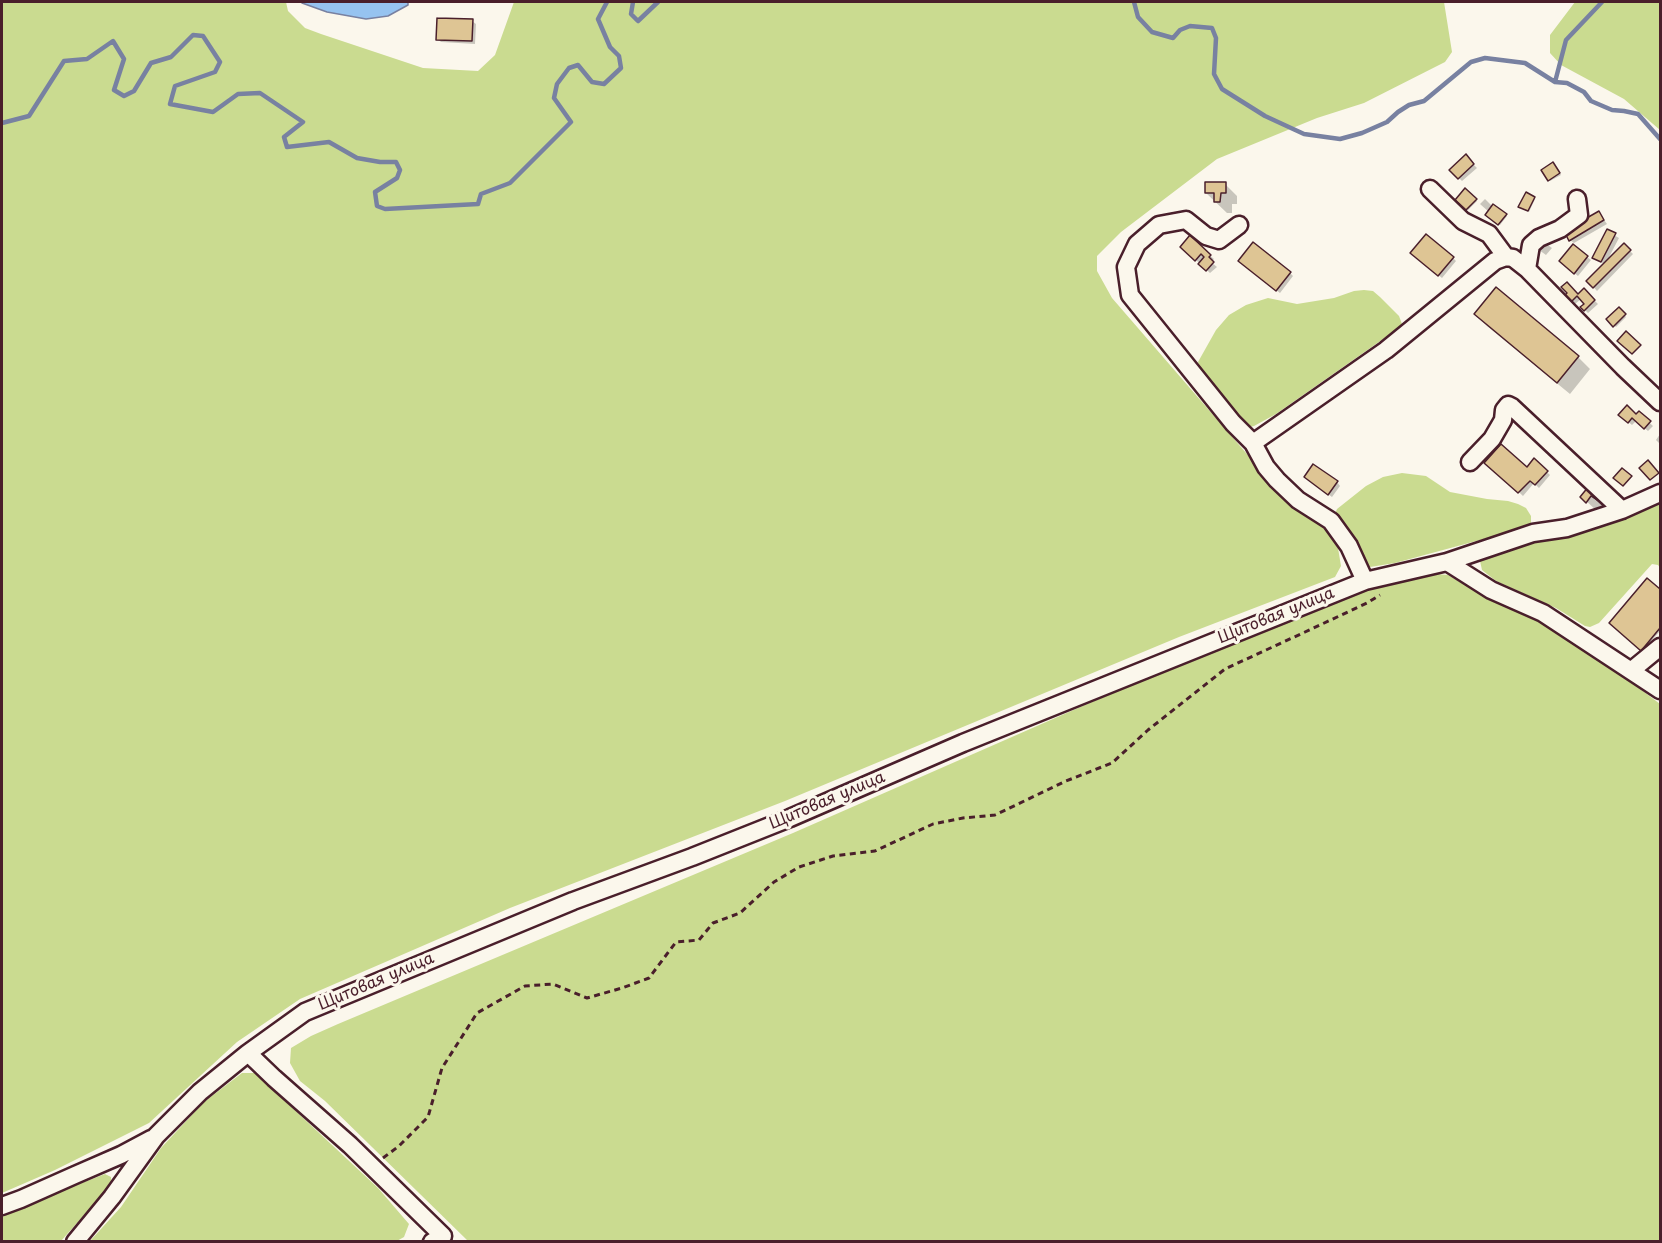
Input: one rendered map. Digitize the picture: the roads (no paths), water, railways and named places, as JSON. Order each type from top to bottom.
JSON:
[{"type":"street","points":[[1430,189],[1463,220],[1489,234],[1506,257]]},
{"type":"street","points":[[1527,270],[1531,245],[1580,215],[1577,199]]},
{"type":"street","points":[[1239,225],[1219,240],[1206,236],[1186,220],[1159,225],[1137,244],[1126,267],[1130,295],[1233,423],[1253,443],[1276,480],[1298,500],[1330,521],[1349,546],[1365,580]]},
{"type":"street","points":[[1253,443],[1386,350],[1495,261],[1506,257],[1513,258],[1527,270],[1660,402]]},
{"type":"street","points":[[1470,462],[1492,439],[1503,420],[1504,410],[1508,405],[1622,510]]},
{"type":"street","name":"Щитовая улица","points":[[75,1242],[112,1197],[156,1136],[200,1092],[248,1053],[305,1012],[573,901],[790,818],[963,742],[1365,580],[1447,562],[1533,533],[1567,528],[1622,510],[1660,493]]},
{"type":"street","points":[[1447,562],[1491,590],[1543,613],[1660,690]]},
{"type":"street","points":[[1632,670],[1660,647]]},
{"type":"street","points":[[248,1053],[372,1166],[441,1240]]},
{"type":"street","points":[[2,1206],[121,1155],[156,1136]]},
{"type":"water","points":[[301,2],[408,2],[408,5],[388,16],[366,19],[327,12]]},
{"type":"waterway","points":[[2,123],[29,116],[64,61],[87,59],[113,41],[124,59],[114,90],[124,96],[134,91],[151,63],[171,57],[193,35],[203,36],[220,62],[215,72],[175,86],[170,104],[213,112],[238,94],[260,93],[303,122],[284,137],[287,147],[329,142],[357,158],[396,162],[400,170],[397,178],[375,192],[377,206],[385,209],[478,204],[481,194],[510,183],[571,122],[554,98],[557,84],[569,68],[578,65],[592,82],[604,84],[621,68],[619,56],[610,47],[598,19],[607,2]]},
{"type":"waterway","points":[[633,2],[631,14],[638,21],[658,2]]},
{"type":"waterway","points":[[1134,2],[1138,17],[1152,32],[1173,38],[1180,30],[1190,26],[1212,28],[1216,38],[1214,74],[1222,89],[1265,116],[1304,134],[1340,139],[1362,133],[1387,122],[1409,105],[1424,101],[1471,62],[1485,58],[1525,63],[1555,82],[1567,83],[1584,92],[1591,101],[1612,110],[1638,114],[1660,139]]},
{"type":"waterway","points":[[1555,82],[1566,40],[1602,2]]}]
